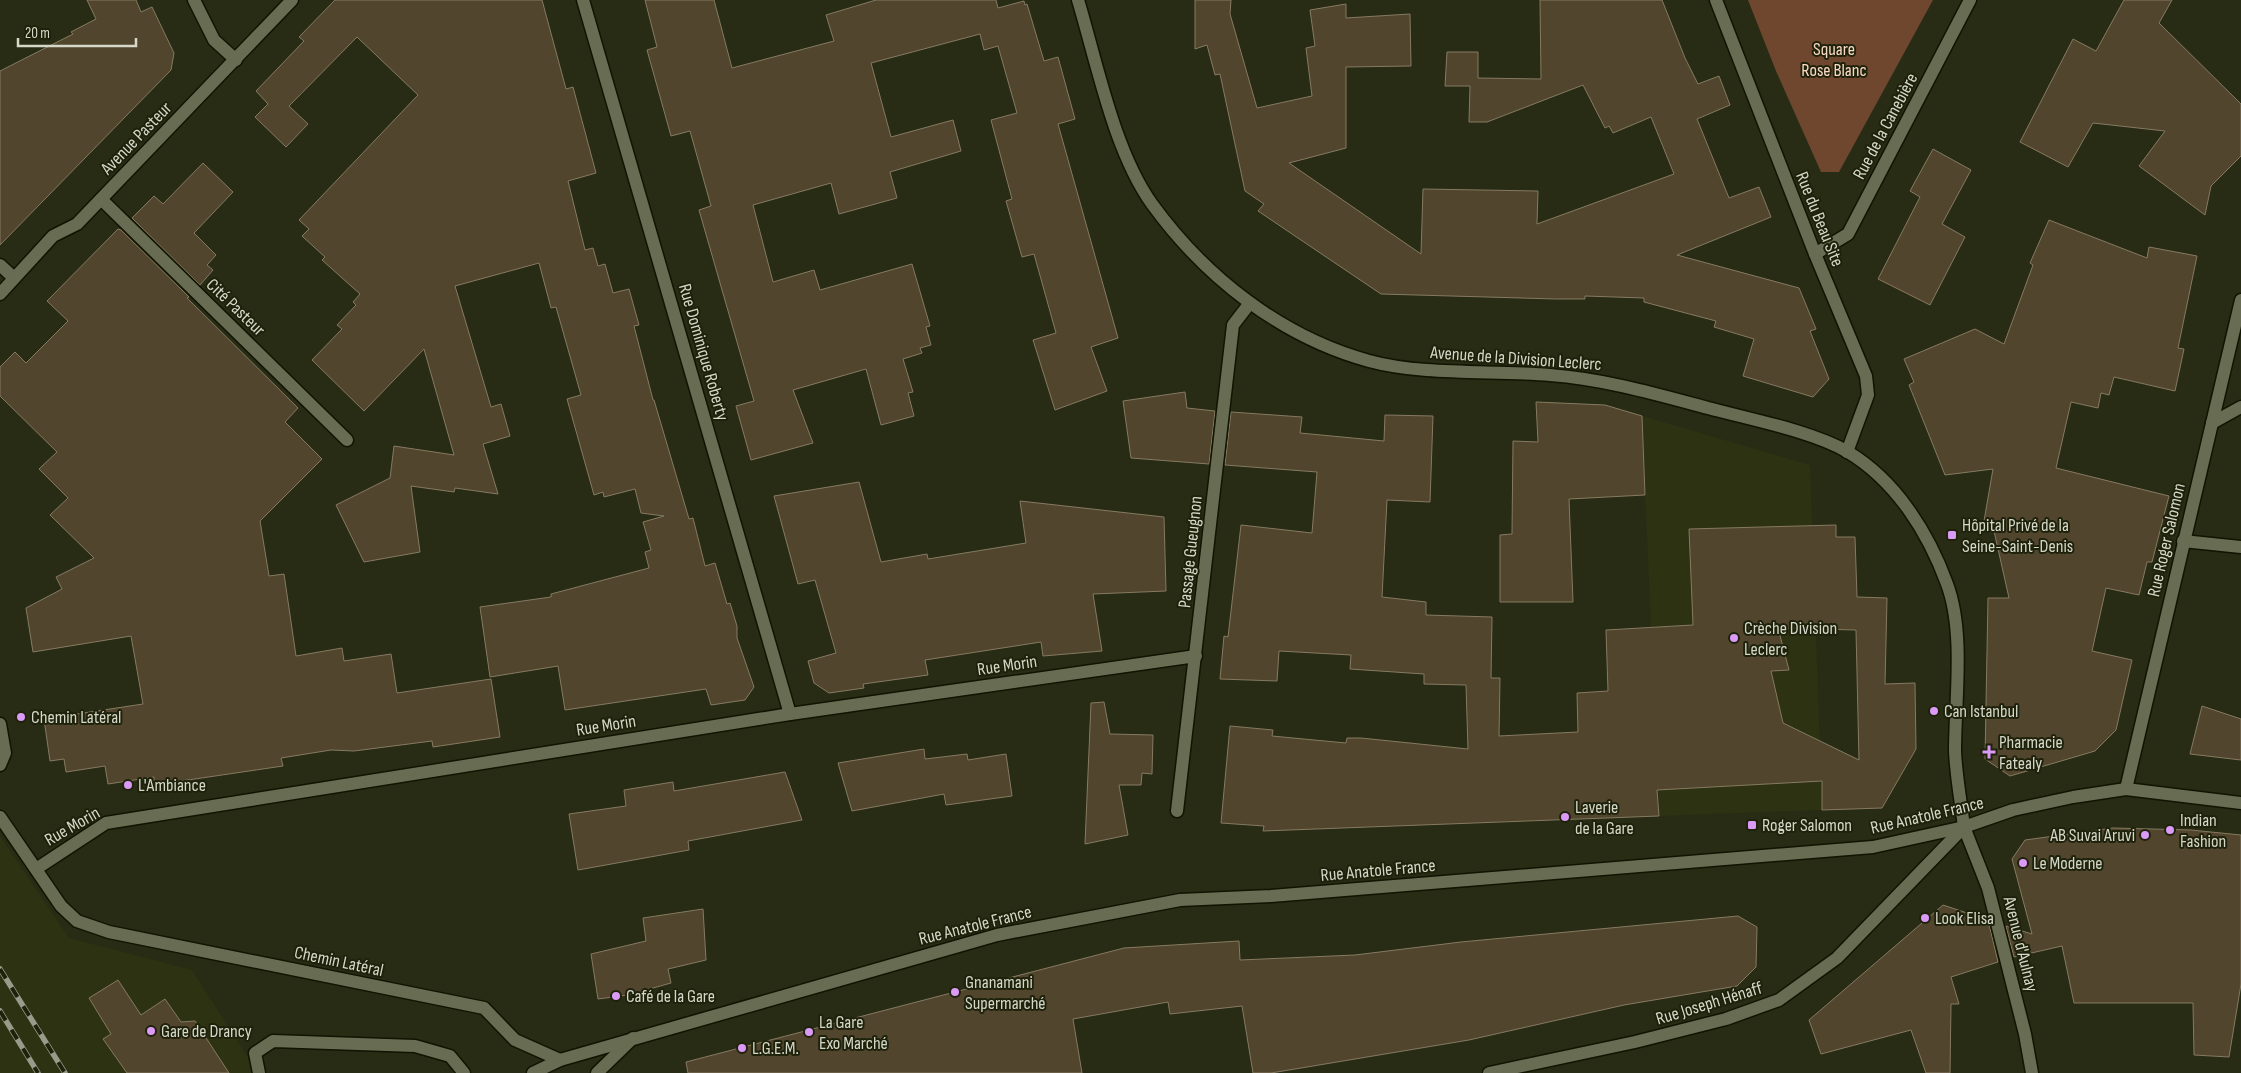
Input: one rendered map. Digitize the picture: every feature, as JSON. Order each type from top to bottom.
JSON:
[{"type":"street","points":[[194,0],[214,40],[236,60]]},
{"type":"street","name":"Avenue Pasteur","points":[[0,294],[53,236],[77,224],[292,0]]},
{"type":"street","name":"Rue Dominique Roberty","points":[[583,0],[790,714]]},
{"type":"street","name":"Avenue de la Division Leclerc","points":[[1078,0],[1113,118],[1130,164],[1150,202],[1204,266],[1231,290],[1250,303],[1322,344],[1370,362],[1418,368],[1552,375],[1614,383],[1782,428],[1847,452],[1888,484],[1909,509],[1946,580],[1956,608],[1955,755],[1964,828]]},
{"type":"street","name":"Rue du Beau Site","points":[[1716,0],[1815,254],[1866,376],[1868,396],[1847,452]]},
{"type":"street","name":"Rue de la Canebière","points":[[1815,254],[1848,234],[1970,0]]},
{"type":"street","name":"Cité Pasteur","points":[[101,199],[347,440]]},
{"type":"street","points":[[0,265],[14,278]]},
{"type":"street","name":"Rue Roger Salomon","points":[[2126,789],[2183,540],[2241,300]]},
{"type":"street","name":"Passage Gueugnon","points":[[1177,811],[1233,325],[1250,303]]},
{"type":"street","points":[[2212,423],[2241,407]]},
{"type":"street","points":[[2183,540],[2241,547]]},
{"type":"street","name":"Rue Morin","points":[[36,869],[106,823],[790,714],[1196,656]]},
{"type":"street","points":[[0,724],[5,753],[0,765]]},
{"type":"street","name":"Rue Anatole France","points":[[533,1073],[560,1060],[633,1038],[997,934],[1180,900],[1281,896],[1873,847],[1964,828],[2013,810],[2073,796],[2126,789],[2241,803]]},
{"type":"street","name":"Chemin Latéral","points":[[0,818],[61,906],[77,921],[109,932],[484,1008],[515,1040],[560,1060]]},
{"type":"street","name":"Rue Joseph Hénaff","points":[[1489,1073],[1635,1042],[1717,1022],[1779,1000],[1838,958],[1964,828]]},
{"type":"street","name":"Avenue d'Aulnay","points":[[1964,828],[1988,888],[2025,1034],[2032,1073]]},
{"type":"street","points":[[597,1073],[633,1038]]},
{"type":"street","points":[[259,1073],[255,1053],[273,1041],[415,1046],[450,1056],[464,1073]]},
{"type":"shaded area","name":"Crèche Division Leclerc","points":[[1642,416],[1810,465],[1822,810],[1659,816]]},
{"type":"shaded area","points":[[0,836],[69,938],[192,970],[258,1073],[0,1073]]},
{"type":"green space","name":"Square Rose Blanc","points":[[1748,0],[1933,0],[1839,172],[1821,172],[1776,71]]},
{"type":"building","points":[[87,0],[136,0],[141,12],[152,7],[174,53],[171,70],[0,245],[0,71],[73,34],[71,32],[96,19]]},
{"type":"building","points":[[335,0],[542,0],[566,89],[573,87],[596,173],[568,181],[585,250],[593,248],[598,266],[605,264],[613,293],[629,289],[639,325],[634,326],[653,400],[689,519],[693,518],[705,566],[715,563],[727,604],[730,603],[737,626],[737,638],[754,687],[745,700],[711,705],[706,689],[565,710],[558,666],[490,677],[480,607],[551,597],[551,594],[649,568],[645,552],[651,550],[643,522],[664,516],[641,513],[635,489],[604,497],[603,492],[594,495],[567,399],[581,395],[556,307],[551,308],[539,263],[455,286],[491,407],[501,404],[510,436],[483,444],[498,494],[455,488],[454,492],[411,486],[420,552],[364,562],[336,505],[390,478],[394,446],[454,455],[424,349],[364,411],[312,360],[342,329],[337,325],[356,305],[353,302],[360,294],[322,260],[325,257],[302,236],[309,229],[299,220],[418,95],[357,37],[289,106],[308,124],[286,147],[255,117],[268,104],[256,91],[304,41],[299,37]]},
{"type":"building","points":[[645,0],[714,0],[732,68],[834,41],[826,15],[876,0],[996,0],[998,8],[1024,1],[1025,5],[1027,4],[1044,61],[1058,57],[1075,119],[1058,124],[1118,338],[1091,347],[1107,391],[1055,410],[1033,340],[1056,333],[1034,254],[1022,257],[1006,201],[1012,199],[991,120],[1017,113],[998,46],[984,50],[980,34],[871,63],[891,137],[953,120],[961,151],[890,172],[897,198],[839,214],[831,183],[753,205],[773,282],[814,270],[820,290],[912,264],[930,326],[926,327],[931,345],[920,348],[922,353],[903,359],[913,392],[908,393],[914,416],[881,425],[866,369],[793,390],[813,443],[751,460],[736,406],[754,401],[699,210],[711,206],[690,131],[671,136],[647,50],[657,47]]},
{"type":"building","points":[[1195,0],[1231,0],[1230,14],[1257,108],[1312,96],[1306,48],[1315,46],[1310,10],[1346,4],[1346,18],[1410,14],[1411,66],[1346,67],[1346,148],[1289,163],[1421,254],[1423,189],[1538,191],[1537,224],[1674,174],[1651,117],[1613,133],[1609,126],[1605,128],[1583,85],[1487,122],[1469,122],[1470,86],[1445,86],[1447,52],[1478,52],[1478,78],[1541,79],[1540,0],[1662,0],[1685,58],[1698,84],[1719,76],[1730,105],[1697,119],[1729,198],[1759,187],[1771,217],[1677,255],[1799,288],[1816,329],[1810,331],[1829,379],[1813,397],[1743,376],[1754,339],[1714,327],[1716,321],[1644,302],[1644,298],[1585,296],[1585,299],[1556,299],[1381,294],[1258,211],[1264,204],[1245,191],[1220,74],[1215,75],[1207,45],[1195,49]]},
{"type":"building","points":[[2124,0],[2172,0],[2159,23],[2241,104],[2241,156],[2211,186],[2205,215],[2139,166],[2165,131],[2093,123],[2068,167],[2020,142],[2073,39],[2096,51]]},
{"type":"building","points":[[1933,149],[1971,170],[1942,224],[1965,237],[1930,305],[1878,279],[1920,197],[1910,191]]},
{"type":"building","points":[[203,163],[233,192],[194,233],[216,255],[207,265],[213,270],[200,285],[132,218],[154,196],[163,204]]},
{"type":"building","points":[[2049,220],[2147,258],[2149,247],[2197,256],[2178,348],[2184,349],[2175,391],[2114,377],[2109,395],[2101,393],[2098,408],[2071,402],[2056,468],[2169,496],[2152,562],[2147,562],[2139,595],[2106,588],[2092,651],[2132,660],[2116,730],[2095,751],[2010,776],[1985,759],[1988,598],[2009,598],[1992,522],[1984,521],[1993,469],[1945,475],[1909,385],[1914,382],[1904,359],[1975,329],[2004,344],[2033,265],[2030,263]]},
{"type":"building","points":[[118,229],[189,297],[187,298],[298,408],[285,422],[322,459],[260,521],[269,576],[284,574],[296,656],[342,648],[344,661],[391,654],[397,693],[491,679],[500,737],[433,747],[432,741],[354,751],[331,750],[281,758],[283,766],[154,785],[154,777],[108,784],[105,766],[66,772],[64,759],[50,761],[44,719],[143,704],[131,636],[33,652],[26,608],[62,589],[56,577],[94,558],[50,515],[68,498],[39,469],[57,452],[0,396],[0,367],[15,352],[26,363],[68,321],[47,301]]},
{"type":"building","points":[[1185,392],[1187,408],[1215,411],[1209,464],[1131,458],[1123,401]]},
{"type":"building","points":[[1536,402],[1605,405],[1642,416],[1645,495],[1569,499],[1573,602],[1500,602],[1500,535],[1512,534],[1513,441],[1538,442]]},
{"type":"building","points":[[1231,412],[1302,417],[1300,433],[1384,441],[1385,415],[1433,416],[1430,502],[1387,500],[1382,597],[1426,602],[1426,615],[1492,617],[1491,678],[1500,678],[1499,736],[1578,732],[1577,693],[1608,691],[1606,630],[1693,625],[1689,529],[1836,525],[1836,537],[1855,537],[1857,597],[1887,598],[1885,684],[1915,683],[1916,749],[1882,808],[1822,810],[1822,781],[1657,790],[1659,816],[1263,831],[1264,826],[1221,823],[1230,726],[1273,730],[1272,736],[1346,743],[1347,738],[1361,738],[1468,749],[1466,685],[1424,684],[1424,674],[1350,669],[1351,655],[1279,651],[1277,681],[1220,679],[1224,636],[1228,637],[1241,525],[1312,533],[1317,472],[1225,465]],"holes":[[[1778,628],[1856,630],[1859,760],[1783,723],[1771,671],[1789,670]]]},
{"type":"building","points":[[859,482],[881,562],[927,554],[928,559],[1026,543],[1020,501],[1164,517],[1166,591],[1093,594],[1102,651],[1043,656],[1041,642],[925,660],[928,675],[863,684],[864,688],[829,693],[814,683],[808,661],[836,653],[815,580],[798,584],[774,496]]},
{"type":"building","points":[[1104,702],[1110,734],[1153,735],[1152,774],[1142,773],[1141,785],[1119,785],[1128,835],[1085,844],[1091,703]]},
{"type":"building","points":[[2202,706],[2241,719],[2241,760],[2190,754]]},
{"type":"building","points":[[924,749],[925,759],[967,754],[968,760],[1006,754],[1012,796],[946,805],[944,794],[852,811],[838,763]]},
{"type":"building","points":[[785,772],[802,820],[688,841],[689,850],[578,870],[569,814],[626,806],[624,790],[673,782],[674,791]]},
{"type":"building","points":[[2113,828],[2191,830],[2241,835],[2241,984],[2229,1057],[2194,1055],[2193,1003],[2074,1003],[2062,946],[2014,957],[2006,926],[2032,934],[2012,859],[2025,840]]},
{"type":"building","points":[[1943,905],[1988,920],[1998,962],[1951,977],[1959,1004],[1951,1004],[1950,1073],[1926,1073],[1911,1030],[1821,1054],[1809,1020]]},
{"type":"building","points":[[703,909],[706,960],[668,969],[671,983],[628,995],[598,999],[591,954],[646,941],[643,918]]},
{"type":"building","points":[[1738,916],[1757,927],[1756,967],[1737,986],[1624,1005],[1469,1040],[1271,1073],[1253,1073],[1242,1006],[1170,1014],[1168,1002],[1073,1019],[1082,1073],[688,1073],[686,1062],[1124,948],[1239,941],[1240,960],[1355,955],[1461,942]]},
{"type":"building","name":"Gare de Drancy","points":[[118,980],[141,1015],[165,999],[181,1022],[195,1021],[229,1073],[127,1073],[103,1039],[111,1034],[89,998]]},
{"type":"railway","points":[[0,969],[65,1073]]},
{"type":"railway","points":[[0,1011],[38,1073]]},
{"type":"place","name":"Hôpital Privé de la Seine-Saint-Denis","points":[[1952,535]]},
{"type":"place","name":"Crèche Division Leclerc","points":[[1734,638]]},
{"type":"place","name":"Can Istanbul","points":[[1934,711]]},
{"type":"place","name":"Chemin Latéral","points":[[21,717]]},
{"type":"place","name":"Pharmacie Fatealy","points":[[1989,752]]},
{"type":"place","name":"L'Ambiance","points":[[128,785]]},
{"type":"place","name":"Laverie de la Gare","points":[[1565,817]]},
{"type":"place","name":"Roger Salomon","points":[[1752,825]]},
{"type":"place","name":"Indian Fashion","points":[[2170,830]]},
{"type":"place","name":"AB Suvai Aruvi","points":[[2145,835]]},
{"type":"place","name":"Le Moderne","points":[[2023,863]]},
{"type":"place","name":"Look Elisa","points":[[1925,918]]},
{"type":"place","name":"Gnanamani Supermarché","points":[[955,992]]},
{"type":"place","name":"Café de la Gare","points":[[616,996]]},
{"type":"place","name":"Gare de Drancy","points":[[151,1031]]},
{"type":"place","name":"La Gare Exo Marché","points":[[809,1032]]},
{"type":"place","name":"L.G.E.M.","points":[[742,1048]]}]
